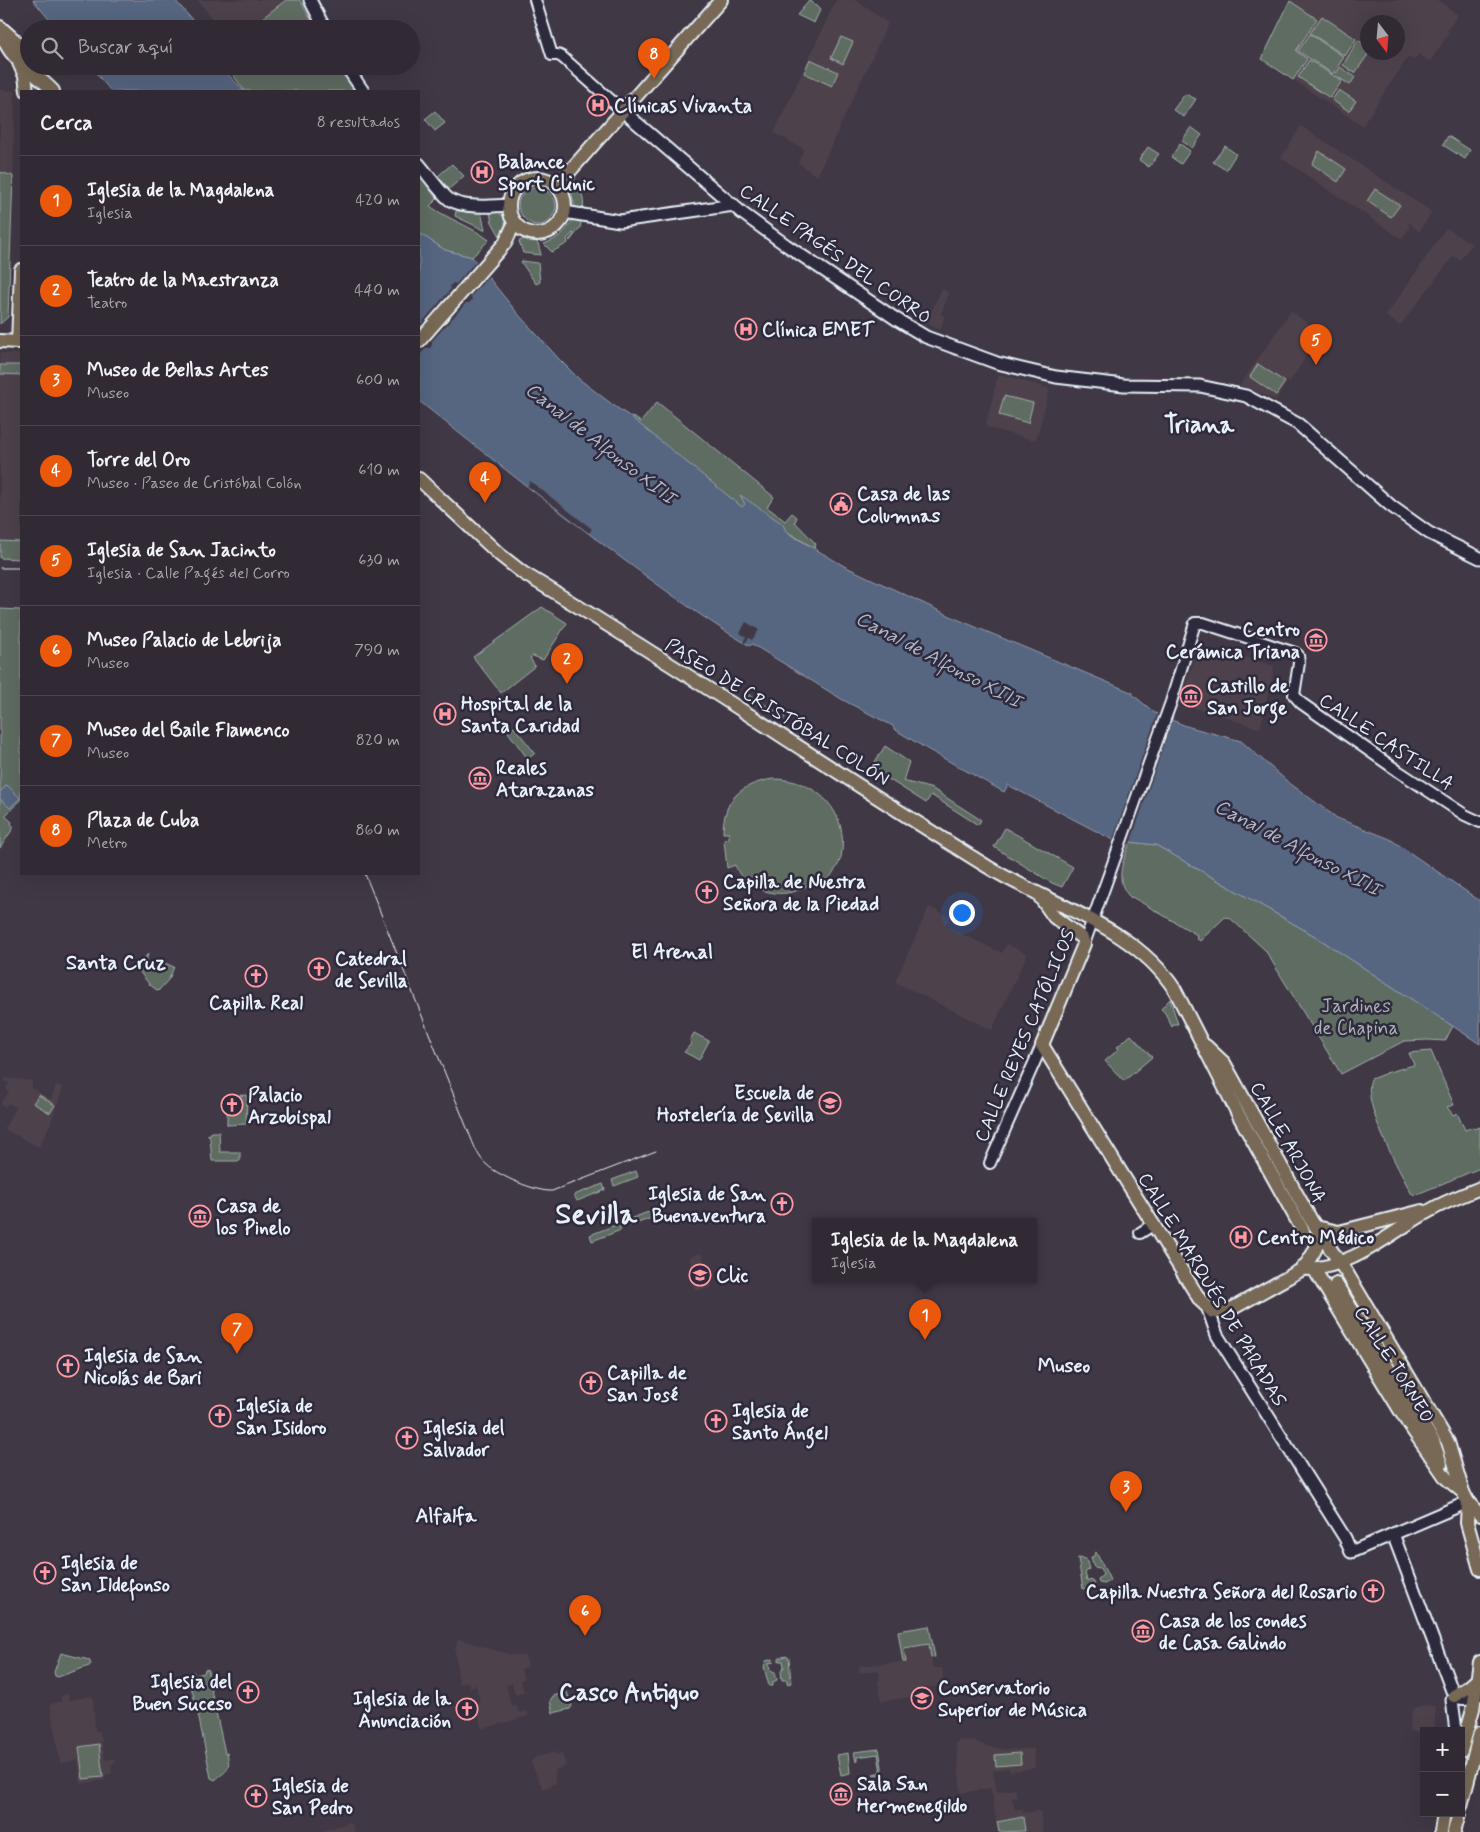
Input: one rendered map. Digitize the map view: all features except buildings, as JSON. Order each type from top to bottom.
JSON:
[{"type":"main road","points":[[310,0],[320,20]]},
{"type":"main road","points":[[562,193],[569,172],[721,0]]},
{"type":"main road","points":[[0,27],[20,45]]},
{"type":"main road","points":[[0,34],[11,52],[20,57]]},
{"type":"main road","points":[[25,75],[27,89],[49,86]]},
{"type":"main road","points":[[38,75],[49,86]]},
{"type":"main road","points":[[41,75],[49,86]]},
{"type":"main road","points":[[352,75],[362,90]]},
{"type":"main road","name":"CALLE PAGÉS DEL CORRO","points":[[623,111],[734,205],[786,245],[926,337],[997,363],[1056,377],[1124,385],[1200,386],[1246,396],[1298,424],[1391,506],[1429,534],[1480,558]]},
{"type":"main road","points":[[420,165],[449,199],[460,204],[509,205]]},
{"type":"main road","points":[[544,179],[557,187],[562,193],[565,206],[564,212],[560,223],[545,233],[534,234],[519,227],[509,212],[512,192],[522,182],[536,178],[544,179],[569,172]]},
{"type":"main road","points":[[564,212],[620,221],[734,205]]},
{"type":"main road","points":[[420,340],[519,227]]},
{"type":"main road","points":[[0,341],[18,342],[20,294]]},
{"type":"main road","name":"PASEO DE CRISTÓBAL COLÓN","points":[[420,479],[500,555],[523,573],[988,867],[1038,895],[1093,922]]},
{"type":"main road","points":[[1038,895],[1054,917],[1082,938],[1084,944]]},
{"type":"main road","name":"CALLE ARJONA","points":[[1093,922],[1137,948],[1168,979],[1238,1112],[1313,1231],[1340,1262]]},
{"type":"main road","name":"CALLE REYES CATÓLICOS","points":[[1042,1045],[1084,944]]},
{"type":"main road","name":"CALLE MARQUÉS DE PARADAS","points":[[1042,1045],[1198,1296],[1208,1309],[1217,1335],[1345,1538],[1351,1552],[1393,1534]]},
{"type":"main road","points":[[1301,1270],[1314,1269],[1356,1256],[1432,1209],[1480,1188]]},
{"type":"main road","points":[[1208,1309],[1213,1312],[1226,1312],[1301,1270],[1306,1266],[1316,1246],[1313,1231],[1339,1232],[1432,1209]]},
{"type":"main road","points":[[1314,1269],[1339,1232]]},
{"type":"main road","name":"CALLE TORNEO","points":[[1340,1262],[1448,1442],[1466,1497],[1467,1523],[1480,1570]]},
{"type":"main road","name":"CALLE TORNEO","points":[[1314,1269],[1408,1423],[1446,1478],[1466,1497],[1480,1515]]},
{"type":"main road","name":"CALLE TORNEO","points":[[1336,1284],[1433,1441],[1446,1478]]},
{"type":"main road","name":"CALLE TORNEO","points":[[1433,1441],[1454,1461]]},
{"type":"main road","points":[[1457,1694],[1393,1534],[1466,1497]]},
{"type":"main road","points":[[1465,1737],[1477,1695],[1480,1662]]},
{"type":"main road","points":[[1457,1694],[1477,1695]]},
{"type":"main road","points":[[1455,1727],[1452,1700],[1457,1694]]},
{"type":"main road","points":[[1465,1793],[1476,1759],[1480,1732]]},
{"type":"main road","points":[[1441,1832],[1443,1817]]},
{"type":"main road","points":[[1454,1832],[1458,1817]]},
{"type":"street","points":[[536,0],[552,55],[562,57],[623,111]]},
{"type":"street","name":"CALLE REYES CATÓLICOS","points":[[1084,944],[1171,702],[1195,623],[1205,624],[1265,642],[1298,655],[1299,663],[1294,690],[1300,703]]},
{"type":"street","name":"CALLE CASTILLA","points":[[1300,703],[1464,815],[1480,822]]},
{"type":"street","name":"CALLE REYES CATÓLICOS","points":[[990,1163],[1042,1045]]},
{"type":"street","points":[[1140,1233],[1154,1224]]},
{"type":"shaded area","points":[[197,0],[286,0],[260,20],[214,20]]},
{"type":"shaded area","points":[[836,0],[855,0],[888,23],[817,176],[798,163],[804,149],[774,133]]},
{"type":"shaded area","points":[[1290,0],[1437,0],[1458,15],[1447,30],[1449,32],[1430,62],[1418,54],[1414,60],[1408,57],[1362,126],[1262,59]]},
{"type":"shaded area","points":[[0,90],[15,91],[13,176],[0,172]]},
{"type":"shaded area","points":[[1301,126],[1432,212],[1419,232],[1409,222],[1408,225],[1410,227],[1402,239],[1281,158]]},
{"type":"shaded area","points":[[1446,228],[1472,244],[1460,260],[1453,256],[1400,326],[1386,316]]},
{"type":"shaded area","points":[[942,289],[949,293],[941,314],[945,316],[940,330],[926,323]]},
{"type":"shaded area","points":[[1291,311],[1322,334],[1276,400],[1240,385]]},
{"type":"shaded area","points":[[0,353],[20,354],[20,560],[0,560]]},
{"type":"shaded area","points":[[1003,375],[1048,388],[1049,392],[1035,439],[1032,440],[987,427],[986,424],[997,379]]},
{"type":"shaded area","name":"Castillo de San Jorge","points":[[1199,648],[1219,654],[1221,649],[1273,666],[1260,729],[1180,704],[1194,661],[1193,659]]},
{"type":"shaded area","points":[[929,907],[950,917],[945,926],[1002,953],[1007,944],[1027,954],[992,1030],[895,982]]},
{"type":"shaded area","points":[[6,1078],[32,1081],[32,1088],[51,1100],[56,1085],[63,1087],[50,1125],[39,1147],[4,1129],[16,1107],[8,1103],[5,1107],[0,1104],[9,1092],[6,1089],[10,1083],[4,1081]]},
{"type":"shaded area","name":"Clic","points":[[701,1253],[712,1287],[695,1291],[692,1281],[690,1257]]},
{"type":"shaded area","points":[[929,1626],[935,1657],[932,1658],[932,1668],[942,1668],[944,1686],[919,1688],[920,1696],[881,1701],[878,1681],[880,1680],[879,1670],[860,1673],[859,1666],[902,1662],[898,1631]]},
{"type":"shaded area","points":[[458,1639],[508,1654],[525,1656],[528,1667],[521,1669],[524,1679],[520,1680],[524,1692],[515,1695],[512,1683],[506,1685],[512,1707],[517,1706],[519,1713],[527,1711],[528,1716],[482,1729],[475,1703],[480,1701],[476,1685],[470,1687],[468,1682],[459,1684],[455,1650]]},
{"type":"shaded area","points":[[68,1693],[69,1700],[93,1696],[95,1731],[100,1731],[105,1760],[115,1759],[115,1763],[111,1764],[112,1773],[105,1776],[105,1780],[81,1784],[78,1760],[60,1763],[50,1704],[61,1702],[61,1696]]},
{"type":"shaded area","points":[[1423,1705],[1436,1706],[1434,1727],[1420,1727],[1420,1733],[1409,1730],[1412,1709]]},
{"type":"shaded area","points":[[959,1740],[974,1741],[1005,1750],[1034,1749],[1035,1768],[1010,1772],[1009,1768],[993,1771],[997,1792],[1015,1789],[1017,1796],[1012,1798],[1015,1810],[1022,1809],[1023,1813],[1040,1811],[1043,1832],[998,1832],[991,1788],[961,1793],[956,1743]]},
{"type":"shaded area","points":[[555,1752],[556,1755],[562,1753],[566,1766],[555,1770],[556,1783],[543,1789],[530,1761],[534,1760],[533,1758]]},
{"type":"shaded area","points":[[351,1822],[355,1832],[322,1832],[322,1831]]},
{"type":"green space","points":[[286,0],[300,0],[311,20],[260,20]]},
{"type":"green space","points":[[810,0],[820,10],[814,23],[797,15]]},
{"type":"green space","points":[[1290,1],[1317,19],[1296,51],[1307,59],[1293,80],[1262,59]]},
{"type":"green space","points":[[1322,16],[1356,39],[1345,56],[1310,33]]},
{"type":"green space","points":[[1310,34],[1344,57],[1333,74],[1298,51]]},
{"type":"green space","points":[[841,37],[853,42],[843,64],[831,58]]},
{"type":"green space","points":[[1358,40],[1360,41],[1360,60],[1364,60],[1355,73],[1343,65]]},
{"type":"green space","points":[[810,59],[838,72],[832,86],[804,73]]},
{"type":"green space","points":[[1309,60],[1342,81],[1330,98],[1298,77]]},
{"type":"green space","points":[[1340,67],[1355,77],[1350,85],[1335,75]]},
{"type":"green space","points":[[233,75],[345,75],[355,90],[244,90]]},
{"type":"green space","points":[[1339,90],[1356,101],[1349,111],[1332,100]]},
{"type":"green space","points":[[1185,94],[1196,99],[1184,117],[1173,110]]},
{"type":"green space","points":[[435,111],[445,123],[435,131],[425,119]]},
{"type":"green space","points":[[1191,127],[1202,135],[1192,148],[1182,141]]},
{"type":"green space","points":[[1448,136],[1470,150],[1465,159],[1443,145]]},
{"type":"green space","points":[[1180,144],[1190,151],[1181,164],[1171,157]]},
{"type":"green space","points":[[1225,146],[1236,154],[1226,170],[1213,162]]},
{"type":"green space","points":[[1148,147],[1159,154],[1149,167],[1139,160]]},
{"type":"green space","points":[[1319,151],[1346,169],[1338,182],[1312,164]]},
{"type":"green space","points":[[452,164],[464,176],[449,189],[438,176]]},
{"type":"green space","points":[[0,172],[13,176],[8,317],[0,324]]},
{"type":"green space","points":[[420,176],[437,199],[430,206],[489,240],[472,257],[445,250],[420,234]]},
{"type":"green space","points":[[572,178],[582,193],[583,211],[575,208],[571,190],[569,190]]},
{"type":"green space","points":[[537,187],[550,193],[556,205],[553,215],[546,223],[537,225],[529,222],[522,216],[519,200],[525,192]]},
{"type":"green space","points":[[1375,189],[1400,205],[1391,217],[1367,201]]},
{"type":"green space","points":[[489,209],[495,210],[504,219],[505,228],[501,238],[492,222]]},
{"type":"green space","points":[[456,211],[481,212],[485,229],[455,216]]},
{"type":"green space","points":[[582,218],[580,228],[570,241],[573,233],[567,239],[568,243],[552,252],[544,244],[561,234],[573,219]]},
{"type":"green space","points":[[528,238],[538,243],[541,255],[523,253],[519,241]]},
{"type":"green space","points":[[522,261],[538,263],[540,282],[536,284]]},
{"type":"green space","points":[[1258,364],[1285,382],[1276,395],[1250,377]]},
{"type":"green space","points":[[0,365],[20,365],[20,375],[0,374]]},
{"type":"green space","points":[[1004,396],[1033,403],[1028,423],[999,415]]},
{"type":"green space","points":[[657,402],[774,497],[767,507],[785,521],[792,513],[797,517],[795,522],[816,544],[814,548],[786,531],[741,496],[745,504],[742,507],[631,419],[633,417],[641,422]]},
{"type":"green space","points":[[0,541],[20,542],[20,559],[0,558]]},
{"type":"green space","points":[[542,607],[567,623],[543,660],[533,656],[530,658],[535,666],[501,693],[473,657]]},
{"type":"green space","points":[[0,609],[20,610],[20,800],[5,816],[12,822],[11,824],[14,827],[0,848]]},
{"type":"green space","points":[[745,692],[763,703],[762,706],[764,704],[785,717],[783,720],[743,695]]},
{"type":"green space","points":[[514,727],[535,753],[528,759],[508,732]]},
{"type":"green space","points":[[885,746],[909,762],[903,781],[933,789],[981,820],[978,825],[931,795],[926,803],[871,768]]},
{"type":"green space","points":[[773,779],[803,785],[816,792],[827,801],[835,813],[840,826],[842,841],[841,857],[837,867],[827,881],[820,875],[799,890],[784,893],[768,892],[759,889],[745,880],[735,865],[727,868],[724,840],[729,839],[729,833],[723,833],[726,811],[730,802],[743,789],[762,781]]},
{"type":"green space","points":[[1005,828],[1073,867],[1062,887],[1052,883],[994,847]]},
{"type":"green space","name":"Jardines de Chapina","points":[[1130,842],[1156,845],[1315,936],[1453,1026],[1445,1041],[1404,1041],[1341,1074],[1265,950],[1230,918],[1225,917],[1200,941],[1196,938],[1197,935],[1131,898],[1122,885],[1121,878],[1122,864]]},
{"type":"green space","points":[[148,954],[146,962],[155,966],[158,960],[174,967],[169,979],[158,991],[149,984],[136,967]]},
{"type":"green space","points":[[1170,999],[1178,1024],[1173,1024],[1172,1027],[1161,1009]]},
{"type":"green space","points":[[694,1033],[709,1041],[699,1060],[684,1052],[691,1044],[690,1040]]},
{"type":"green space","points":[[1131,1035],[1152,1057],[1124,1081],[1105,1061]]},
{"type":"green space","points":[[1431,1051],[1454,1105],[1447,1107],[1453,1115],[1457,1113],[1465,1130],[1480,1127],[1480,1168],[1415,1195],[1411,1193],[1390,1153],[1371,1104],[1369,1090],[1371,1079],[1414,1065],[1409,1053]]},
{"type":"green space","points":[[39,1095],[55,1105],[50,1113],[33,1103]]},
{"type":"green space","points":[[247,1095],[246,1124],[227,1125],[227,1096]]},
{"type":"green space","points":[[211,1132],[219,1132],[220,1152],[240,1152],[240,1161],[212,1161],[210,1138],[207,1135],[211,1134]]},
{"type":"green space","points":[[636,1171],[638,1177],[614,1186],[612,1180]]},
{"type":"green space","points":[[603,1184],[605,1190],[577,1201],[574,1195]]},
{"type":"green space","points":[[651,1211],[654,1217],[630,1226],[627,1220]]},
{"type":"green space","points":[[618,1224],[621,1230],[592,1241],[590,1235]]},
{"type":"green space","points":[[1096,1552],[1110,1580],[1105,1584],[1099,1583],[1098,1579],[1103,1575],[1100,1568],[1094,1567],[1091,1557]]},
{"type":"green space","points":[[1078,1558],[1086,1559],[1089,1569],[1085,1573],[1087,1580],[1093,1581],[1095,1584],[1091,1588],[1083,1589]]},
{"type":"green space","points":[[929,1626],[935,1657],[931,1658],[929,1644],[904,1648],[906,1662],[903,1662],[898,1631]]},
{"type":"green space","points":[[61,1653],[89,1660],[91,1664],[58,1677],[55,1676],[54,1672]]},
{"type":"green space","points":[[786,1656],[789,1658],[791,1683],[787,1684],[787,1680],[782,1680],[783,1661],[779,1661],[779,1658]]},
{"type":"green space","points":[[773,1659],[774,1662],[769,1663],[770,1670],[775,1672],[777,1680],[773,1682],[773,1686],[769,1686],[764,1667],[766,1661]]},
{"type":"green space","points":[[205,1669],[209,1670],[208,1675],[212,1684],[210,1685],[225,1753],[227,1753],[229,1763],[226,1771],[215,1780],[211,1778],[188,1675],[194,1672],[192,1676],[204,1673]]},
{"type":"green space","points":[[567,1692],[572,1706],[570,1709],[553,1713],[550,1701],[553,1696]]},
{"type":"green space","points":[[99,1744],[103,1777],[83,1779],[79,1747]]},
{"type":"green space","points":[[879,1749],[883,1774],[874,1775],[881,1772],[878,1754],[857,1757],[856,1762],[854,1752]]},
{"type":"green space","points":[[848,1753],[850,1773],[841,1775],[837,1755]]},
{"type":"green space","points":[[1020,1753],[1021,1764],[996,1766],[995,1755]]},
{"type":"green space","points":[[1023,1817],[1025,1831],[999,1832],[997,1822]]},
{"type":"water","points":[[33,0],[175,0],[192,20],[50,20]]},
{"type":"water","points":[[98,75],[229,75],[243,90],[110,90]]},
{"type":"water","name":"Canal de Alfonso XIII","points":[[420,234],[445,250],[472,257],[518,314],[579,379],[632,418],[742,507],[745,504],[740,495],[783,524],[786,532],[844,566],[959,620],[1133,693],[1155,713],[1186,726],[1241,741],[1288,782],[1337,818],[1390,839],[1480,901],[1480,1044],[1315,936],[1156,845],[1113,840],[1008,785],[1004,792],[927,749],[894,729],[893,726],[843,700],[752,644],[750,646],[717,626],[655,582],[420,402]]},
{"type":"water","points":[[7,785],[20,798],[10,808],[0,799],[0,792]]},
{"type":"pier","points":[[477,260],[490,275],[471,296],[472,300],[466,303],[432,341],[430,348],[426,348],[420,355],[420,325],[451,289],[450,286],[453,283],[456,284]]},
{"type":"pier","points":[[530,481],[592,529],[589,533],[572,522],[573,520],[549,502],[548,504],[547,501],[529,487],[527,488]]},
{"type":"pier","points":[[746,622],[759,630],[752,640],[749,638],[745,643],[743,642],[746,637],[740,633]]},
{"type":"pier","points":[[1158,712],[1173,718],[1130,844],[1112,842]]},
{"type":"tunnel","points":[[1303,1231],[1336,1284]]},
{"type":"tram line","points":[[0,568],[20,568]]},
{"type":"tram line","points":[[365,875],[474,1145],[479,1156],[487,1165],[500,1174],[518,1182],[537,1189],[552,1191],[656,1151]]},
{"type":"place","name":"Plaza de Cuba","points":[[654,79]]},
{"type":"place","name":"Clínicas Vivanta","points":[[598,105]]},
{"type":"place","name":"Balance Sport Clinic","points":[[482,172]]},
{"type":"place","name":"Clínica EMET","points":[[746,329]]},
{"type":"place","name":"Iglesia de San Jacinto","points":[[1316,365]]},
{"type":"place","name":"Torre del Oro","points":[[485,503]]},
{"type":"place","name":"Casa de las Columnas","points":[[841,504]]},
{"type":"place","name":"Centro Cerámica Triana","points":[[1316,640]]},
{"type":"place","name":"Teatro de la Maestranza","points":[[567,684]]},
{"type":"place","name":"Castillo de San Jorge","points":[[1191,696]]},
{"type":"place","name":"Hospital de la Santa Caridad","points":[[445,714]]},
{"type":"place","name":"Reales Atarazanas","points":[[480,778]]},
{"type":"place","name":"Capilla de Nuestra Señora de la Piedad","points":[[707,892]]},
{"type":"place","name":"Catedral de Sevilla","points":[[319,969]]},
{"type":"place","name":"Capilla Real","points":[[256,976]]},
{"type":"place","name":"Escuela de Hostelería de Sevilla","points":[[830,1103]]},
{"type":"place","name":"Palacio Arzobispal","points":[[232,1105]]},
{"type":"place","name":"Iglesia de San Buenaventura","points":[[782,1204]]},
{"type":"place","name":"Casa de los Pinelo","points":[[200,1216]]},
{"type":"place","name":"Centro Médico","points":[[1241,1237]]},
{"type":"place","name":"Clic","points":[[700,1275]]},
{"type":"place","name":"Iglesia de la Magdalena","points":[[925,1340]]},
{"type":"place","name":"Museo del Baile Flamenco","points":[[237,1354]]},
{"type":"place","name":"Iglesia de San Nicolás de Bari","points":[[68,1366]]},
{"type":"place","name":"Capilla de San José","points":[[591,1383]]},
{"type":"place","name":"Iglesia de San Isidoro","points":[[220,1416]]},
{"type":"place","name":"Iglesia de Santo Ángel","points":[[716,1421]]},
{"type":"place","name":"Iglesia del Salvador","points":[[407,1438]]},
{"type":"place","name":"Museo de Bellas Artes","points":[[1126,1512]]},
{"type":"place","name":"Iglesia de San Ildefonso","points":[[45,1573]]},
{"type":"place","name":"Capilla Nuestra Señora del Rosario","points":[[1373,1591]]},
{"type":"place","name":"Casa de los condes de Casa Galindo","points":[[1143,1631]]},
{"type":"place","name":"Museo Palacio de Lebrija","points":[[585,1636]]},
{"type":"place","name":"Iglesia del Buen Suceso","points":[[248,1692]]},
{"type":"place","name":"Conservatorio Superior de Música","points":[[922,1698]]},
{"type":"place","name":"Iglesia de la Anunciación","points":[[467,1709]]},
{"type":"place","name":"Sala San Hermenegildo","points":[[841,1794]]},
{"type":"place","name":"Iglesia de San Pedro","points":[[256,1796]]},
{"type":"district","name":"Triana","points":[[1199,424]]},
{"type":"district","name":"El Arenal","points":[[672,951]]},
{"type":"district","name":"Santa Cruz","points":[[116,962]]},
{"type":"district","name":"Sevilla","points":[[596,1213]]},
{"type":"district","name":"Museo","points":[[1064,1365]]},
{"type":"district","name":"Alfalfa","points":[[446,1515]]},
{"type":"district","name":"Casco Antiguo","points":[[629,1692]]}]
